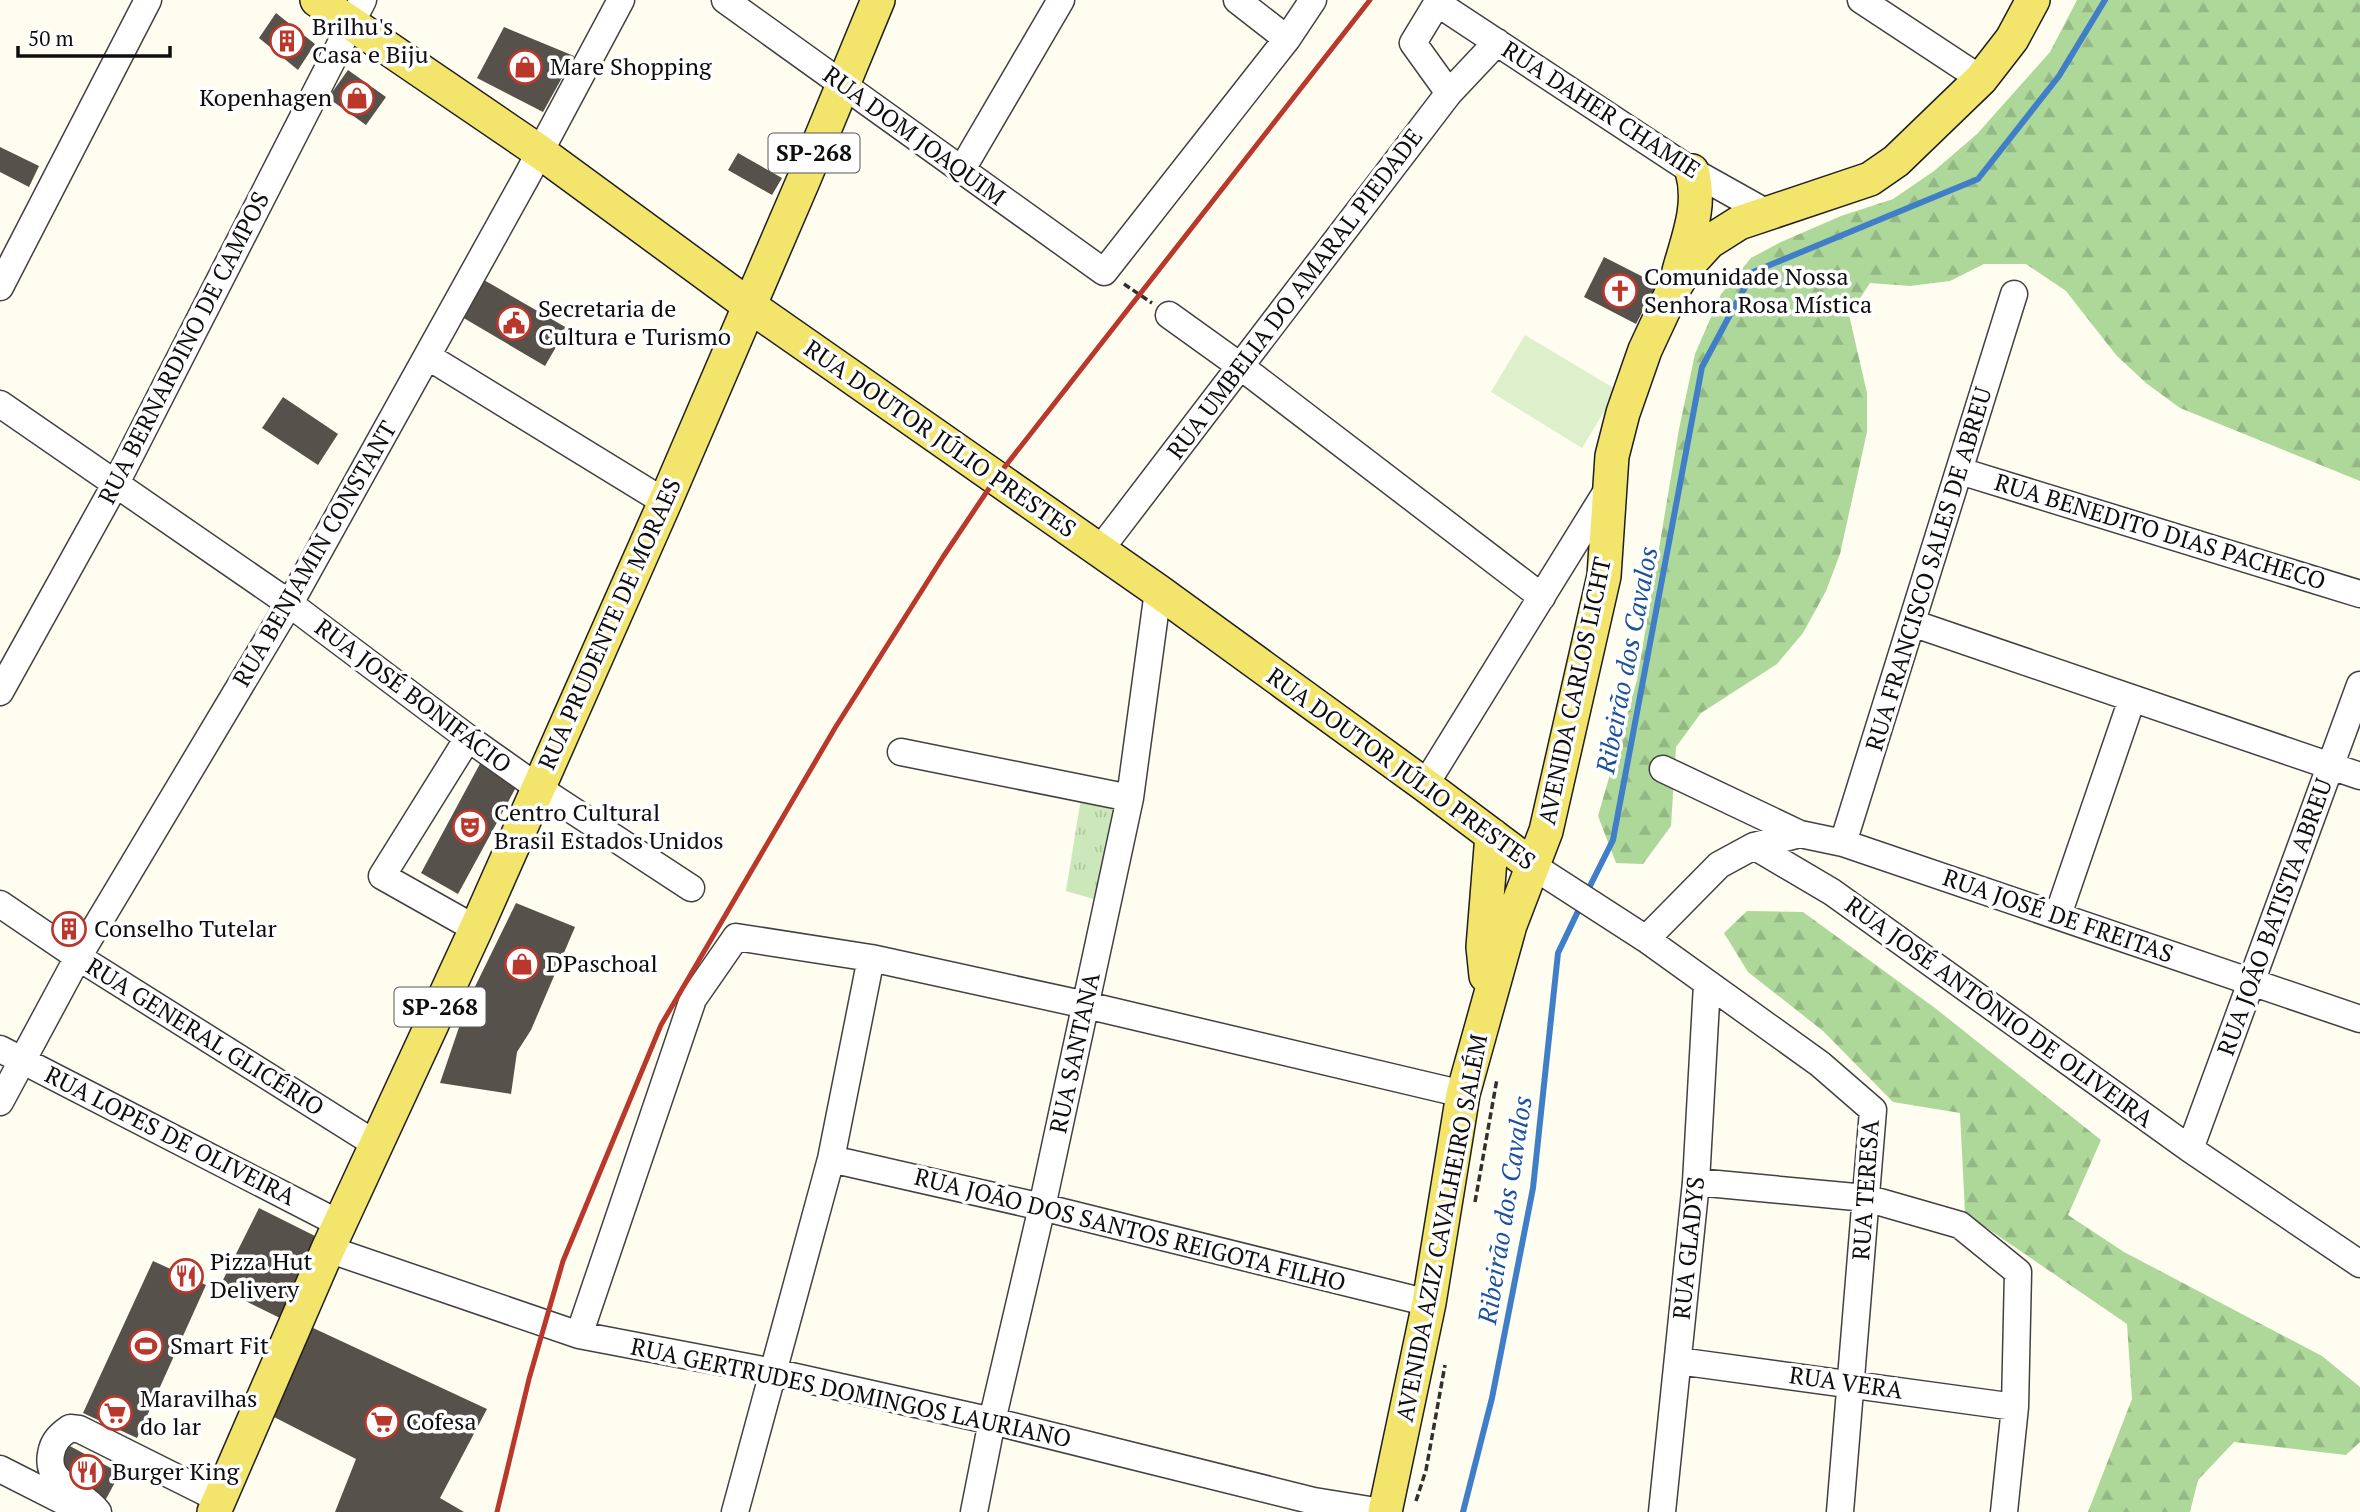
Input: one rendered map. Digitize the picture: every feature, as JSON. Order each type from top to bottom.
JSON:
[{"type":"main road","name":"RUA DOUTOR JÚLIO PRESTES","points":[[317,0],[357,11],[540,152],[750,306],[1158,591],[1546,875]]},
{"type":"main road","name":"RUA PRUDENTE DE MORAES","points":[[216,1506],[334,1236],[476,929],[665,502],[877,0]]},
{"type":"main road","name":"AVENIDA CARLOS LICHT","points":[[1546,875],[1546,831],[1604,576],[1612,456],[1623,413],[1645,350],[1673,290],[1688,265],[1709,242],[1739,223],[1870,179],[1896,161],[1981,79],[2012,39],[2033,0]]},
{"type":"main road","points":[[1673,290],[1696,209],[1697,186],[1692,171]]},
{"type":"main road","points":[[1488,1000],[1483,947],[1492,835]]},
{"type":"main road","name":"AVENIDA AZIZ CAVALHEIRO SALÉM","points":[[1384,1512],[1430,1303],[1463,1094],[1514,914],[1546,875]]},
{"type":"street","points":[[0,287],[148,0]]},
{"type":"street","name":"RUA BENJAMIN CONSTANT","points":[[0,1102],[12,1055],[78,957],[290,604],[621,0]]},
{"type":"street","name":"RUA DOM JOAQUIM","points":[[725,0],[1104,272]]},
{"type":"street","points":[[961,171],[1061,0]]},
{"type":"street","points":[[1237,0],[1287,39]]},
{"type":"street","points":[[1104,272],[1287,39],[1313,0]]},
{"type":"street","points":[[1861,0],[1981,79]]},
{"type":"street","points":[[1438,1],[1413,43],[1449,93]]},
{"type":"street","name":"RUA DAHER CHAMIE","points":[[1438,1],[1692,171],[1766,213]]},
{"type":"street","name":"RUA BERNARDINO DE CAMPOS","points":[[0,692],[116,483],[357,11]]},
{"type":"street","name":"RUA UMBELIA DO AMARAL PIEDADE","points":[[1099,551],[1449,93],[1497,42]]},
{"type":"street","name":"RUA FRANCISCO SALES DE ABREU","points":[[1843,843],[2014,294]]},
{"type":"street","points":[[1169,315],[1240,366],[1542,597]]},
{"type":"street","points":[[427,356],[665,502]]},
{"type":"street","name":"RUA JOSÉ BONIFÁCIO","points":[[0,404],[290,604],[537,787],[691,888]]},
{"type":"street","name":"RUA BENEDITO DIAS PACHECO","points":[[1960,471],[2360,594]]},
{"type":"street","points":[[1425,785],[1610,486]]},
{"type":"street","name":"RUA SANTANA","points":[[974,1512],[1130,798],[1158,591]]},
{"type":"street","points":[[1912,623],[2360,776]]},
{"type":"street","name":"RUA JOÃO BATISTA ABREU","points":[[2190,1149],[2360,685]]},
{"type":"street","points":[[2058,915],[2132,699]]},
{"type":"street","points":[[468,738],[382,876],[476,929]]},
{"type":"street","points":[[901,752],[1130,798]]},
{"type":"street","points":[[1663,769],[1800,834]]},
{"type":"street","name":"RUA JOSÉ DE FREITAS","points":[[1754,846],[1800,834],[1843,843],[2360,1019]]},
{"type":"street","points":[[1646,939],[1719,865],[1754,846]]},
{"type":"street","name":"RUA JOSÉ ANTÔNIO DE OLIVEIRA","points":[[1754,846],[1832,892],[2190,1149],[2360,1264]]},
{"type":"street","name":"RUA TERESA","points":[[1546,875],[1646,939],[1820,1063],[1873,1110],[1840,1512]]},
{"type":"street","name":"RUA GENERAL GLICÉRIO","points":[[0,904],[78,957],[377,1144]]},
{"type":"street","points":[[579,1335],[693,999],[736,937],[871,958],[1086,1005],[1463,1094]]},
{"type":"street","points":[[735,1512],[831,1158],[871,958]]},
{"type":"street","name":"RUA GLADYS","points":[[1662,1512],[1696,1182],[1707,984]]},
{"type":"street","name":"RUA LOPES DE OLIVEIRA","points":[[12,1055],[334,1236]]},
{"type":"street","name":"RUA JOÃO DOS SANTOS REIGOTA FILHO","points":[[831,1158],[1430,1303]]},
{"type":"street","points":[[1696,1182],[1866,1198],[1959,1224],[2018,1272],[2015,1407],[2004,1512]]},
{"type":"street","name":"RUA GERTRUDES DOMINGOS LAURIANO","points":[[334,1236],[579,1335],[773,1372],[992,1422],[1314,1501],[1384,1512]]},
{"type":"street","name":"RUA VERA","points":[[1678,1361],[2015,1407]]},
{"type":"street","points":[[97,1512],[85,1497],[61,1483],[51,1468],[55,1442],[70,1427],[79,1429],[216,1506]]},
{"type":"street","points":[[0,1469],[85,1512]]},
{"type":"path","points":[[1104,272],[1169,315]]},
{"type":"path","points":[[1473,1211],[1498,1074]]},
{"type":"path","points":[[1413,1512],[1426,1470],[1446,1361]]},
{"type":"green space","points":[[2077,0],[2360,0],[2360,481],[2180,408],[2146,383],[2116,355],[2066,291],[2026,264],[1984,264],[1950,281],[1910,286],[1870,283],[1849,315],[1867,393],[1867,432],[1840,554],[1826,591],[1803,633],[1777,664],[1701,713],[1676,747],[1671,826],[1643,864],[1616,863],[1598,816],[1637,680],[1679,429],[1695,354],[1721,294],[1751,258],[1841,216],[1893,199],[1934,171],[1977,134],[2050,52]]},
{"type":"green space","points":[[1525,335],[1617,390],[1582,448],[1491,392]]},
{"type":"green space","points":[[1081,798],[1124,805],[1104,902],[1066,891]]},
{"type":"green space","points":[[1747,911],[1803,912],[1935,1008],[2101,1140],[2068,1215],[2124,1252],[2322,1356],[2360,1387],[2360,1442],[2346,1455],[2234,1442],[2198,1480],[2190,1512],[2088,1512],[2132,1399],[2127,1324],[1965,1213],[1960,1113],[1893,1102],[1823,1031],[1748,972],[1724,933]]},
{"type":"building","name":"Brilhu's Casa e Biju","points":[[276,13],[315,44],[298,70],[259,38]]},
{"type":"building","name":"Mare Shopping","points":[[504,27],[574,56],[543,112],[477,78]]},
{"type":"building","name":"Kopenhagen","points":[[348,70],[386,97],[366,125],[328,98]]},
{"type":"building","points":[[0,147],[39,166],[29,187],[0,172]]},
{"type":"building","points":[[738,153],[782,178],[772,195],[728,170]]},
{"type":"building","name":"Comunidade Nossa Senhora Rosa Mística","points":[[1604,257],[1657,284],[1636,324],[1584,297]]},
{"type":"building","name":"Secretaria de Cultura e Turismo","points":[[484,280],[567,328],[545,366],[462,317]]},
{"type":"building","points":[[283,397],[338,434],[318,465],[262,428]]},
{"type":"building","name":"Centro Cultural Brasil Estados Unidos","points":[[482,760],[520,780],[458,894],[421,873]]},
{"type":"building","name":"DPaschoal","points":[[516,903],[575,927],[531,1030],[517,1052],[511,1094],[440,1083],[468,1001]]},
{"type":"building","name":"Conselho Tutelar","points":[[61,914],[86,929],[77,945],[52,930]]},
{"type":"building","points":[[259,1208],[321,1239],[282,1319],[219,1288]]},
{"type":"building","points":[[153,1261],[206,1285],[137,1438],[83,1413]]},
{"type":"building","name":"Cofesa","points":[[311,1327],[487,1409],[440,1498],[464,1512],[335,1512],[356,1459],[274,1417]]},
{"type":"building","name":"Burger King","points":[[68,1445],[120,1473],[106,1499],[54,1471]]},
{"type":"waterway","name":"Ribeirão dos Cavalos","points":[[1587,892],[1613,840],[1702,367],[1753,272],[1978,179],[2059,76],[2105,0]]},
{"type":"waterway","name":"Ribeirão dos Cavalos","points":[[1463,1512],[1492,1398],[1533,1188],[1558,953],[1581,905]]},
{"type":"railway","points":[[497,1512],[529,1379],[563,1261],[661,1025],[835,728],[996,478],[1370,0]]},
{"type":"place","name":"Brilhu's Casa e Biju","points":[[287,41]]},
{"type":"place","name":"Mare Shopping","points":[[525,67]]},
{"type":"place","name":"Kopenhagen","points":[[357,98]]},
{"type":"place","name":"Comunidade Nossa Senhora Rosa Mística","points":[[1620,291]]},
{"type":"place","name":"Secretaria de Cultura e Turismo","points":[[514,323]]},
{"type":"place","name":"Centro Cultural Brasil Estados Unidos","points":[[470,827]]},
{"type":"place","name":"Conselho Tutelar","points":[[69,929]]},
{"type":"place","name":"DPaschoal","points":[[522,964]]},
{"type":"place","name":"Pizza Hut Delivery","points":[[186,1276]]},
{"type":"place","name":"Smart Fit","points":[[146,1346]]},
{"type":"place","name":"Maravilhas do lar","points":[[115,1413]]},
{"type":"place","name":"Cofesa","points":[[382,1422]]},
{"type":"place","name":"Burger King","points":[[87,1472]]}]
